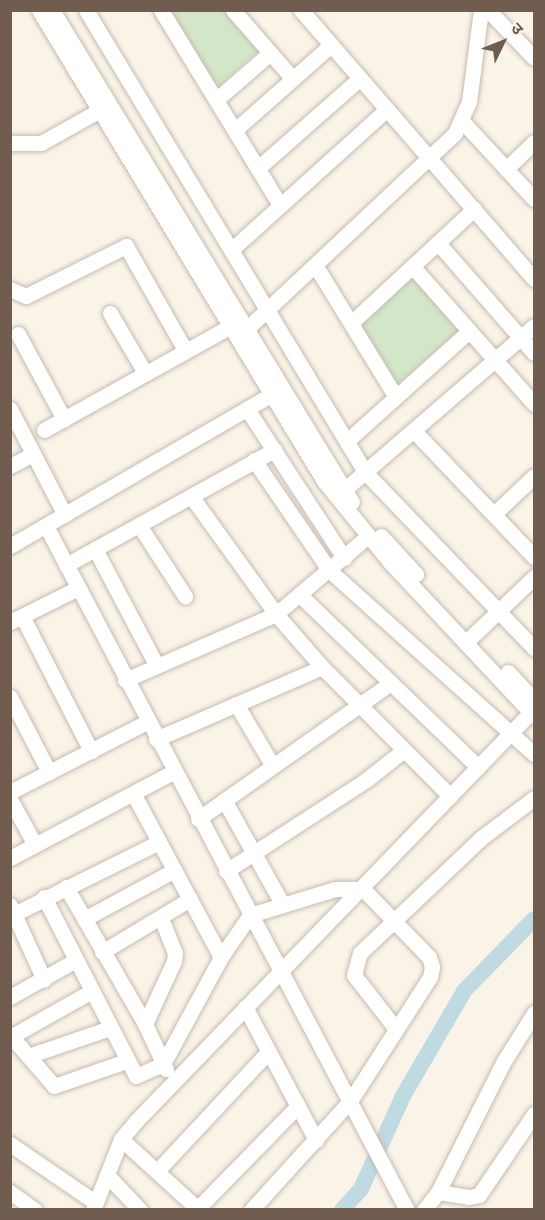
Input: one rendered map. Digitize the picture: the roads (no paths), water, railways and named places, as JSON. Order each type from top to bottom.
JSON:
[{"type":"street","points":[[10,1144],[88,1206],[104,1181],[122,1139],[173,1082],[363,889],[513,733],[533,709],[470,639],[344,490],[238,329],[39,10]]},
{"type":"street","points":[[86,10],[365,472],[534,648]]},
{"type":"street","points":[[161,10],[280,205]]},
{"type":"street","points":[[233,10],[293,79]]},
{"type":"street","points":[[301,10],[534,279]]},
{"type":"street","points":[[44,430],[185,350],[238,329],[267,310],[429,157],[462,122],[469,102],[481,10]]},
{"type":"street","points":[[488,10],[534,58]]},
{"type":"street","points":[[59,13],[238,329],[271,395],[324,481],[368,536],[470,639]]},
{"type":"street","points":[[235,130],[332,45]]},
{"type":"street","points":[[216,100],[270,53]]},
{"type":"street","points":[[258,168],[360,78]]},
{"type":"street","points":[[231,250],[387,109]]},
{"type":"street","points":[[10,143],[40,143],[100,110]]},
{"type":"street","points":[[462,122],[534,199]]},
{"type":"street","points":[[506,169],[534,142]]},
{"type":"street","points":[[351,323],[474,209]]},
{"type":"street","points":[[438,243],[534,353]]},
{"type":"street","points":[[10,289],[26,296],[126,246],[185,350]]},
{"type":"street","points":[[315,265],[396,397]]},
{"type":"street","points":[[412,266],[534,404]]},
{"type":"street","points":[[110,313],[145,373]]},
{"type":"street","points":[[344,490],[415,432],[534,326]]},
{"type":"street","points":[[346,441],[470,331]]},
{"type":"street","points":[[18,334],[64,419]]},
{"type":"street","points":[[10,546],[271,395]]},
{"type":"street","points":[[10,409],[65,515]]},
{"type":"street","points":[[247,409],[344,558]]},
{"type":"street","points":[[415,432],[534,557]]},
{"type":"street","points":[[66,565],[274,450]]},
{"type":"street","points":[[10,466],[33,454]]},
{"type":"street","points":[[254,460],[330,571],[534,754]]},
{"type":"street","points":[[494,514],[534,476]]},
{"type":"street","points":[[190,496],[276,614],[359,707],[450,796]]},
{"type":"street","points":[[301,531],[318,520]]},
{"type":"street","points":[[139,525],[185,596]]},
{"type":"street","points":[[46,526],[173,772],[407,1209]]},
{"type":"street","points":[[125,680],[276,614],[302,597],[368,536]]},
{"type":"street","points":[[95,549],[157,666]]},
{"type":"street","points":[[470,639],[534,577]]},
{"type":"street","points":[[78,588],[16,619],[91,751]]},
{"type":"street","points":[[302,597],[478,767]]},
{"type":"street","points":[[156,739],[322,667]]},
{"type":"street","points":[[198,819],[391,683]]},
{"type":"street","points":[[10,697],[49,772]]},
{"type":"street","points":[[236,704],[273,766]]},
{"type":"street","points":[[10,792],[147,722]]},
{"type":"street","points":[[226,871],[366,780],[404,750]]},
{"type":"street","points":[[10,858],[134,795],[173,772]]},
{"type":"street","points":[[134,795],[220,957]]},
{"type":"street","points":[[10,798],[35,845]]},
{"type":"street","points":[[396,1029],[354,975],[360,953],[481,838],[534,798]]},
{"type":"street","points":[[224,800],[283,905]]},
{"type":"street","points":[[44,980],[12,912],[159,842]]},
{"type":"street","points":[[84,919],[175,870]]},
{"type":"street","points":[[66,887],[146,1024],[173,1082]]},
{"type":"street","points":[[44,897],[90,992],[136,1076],[163,1064],[220,957],[250,915],[335,889],[363,889],[429,957],[432,967],[352,1107],[316,1140],[251,1209]]},
{"type":"street","points":[[102,952],[161,919],[190,899]]},
{"type":"street","points":[[146,1024],[174,962],[175,953],[161,919]]},
{"type":"street","points":[[10,997],[76,960]]},
{"type":"street","points":[[90,992],[11,1035],[54,1086],[126,1061]]},
{"type":"street","points":[[245,1007],[316,1140]]},
{"type":"street","points":[[424,1209],[438,1192],[493,1081],[534,1012]]},
{"type":"street","points":[[28,1056],[110,1028]]},
{"type":"street","points":[[156,1171],[269,1052]]},
{"type":"street","points":[[122,1139],[198,1209],[298,1106]]},
{"type":"street","points":[[438,1192],[469,1197],[479,1195],[534,1114]]},
{"type":"street","points":[[104,1181],[140,1209]]},
{"type":"street","points":[[10,1192],[35,1209]]},
{"type":"waterway","points":[[342,1210],[361,1189],[403,1096],[464,991],[534,919]]}]
